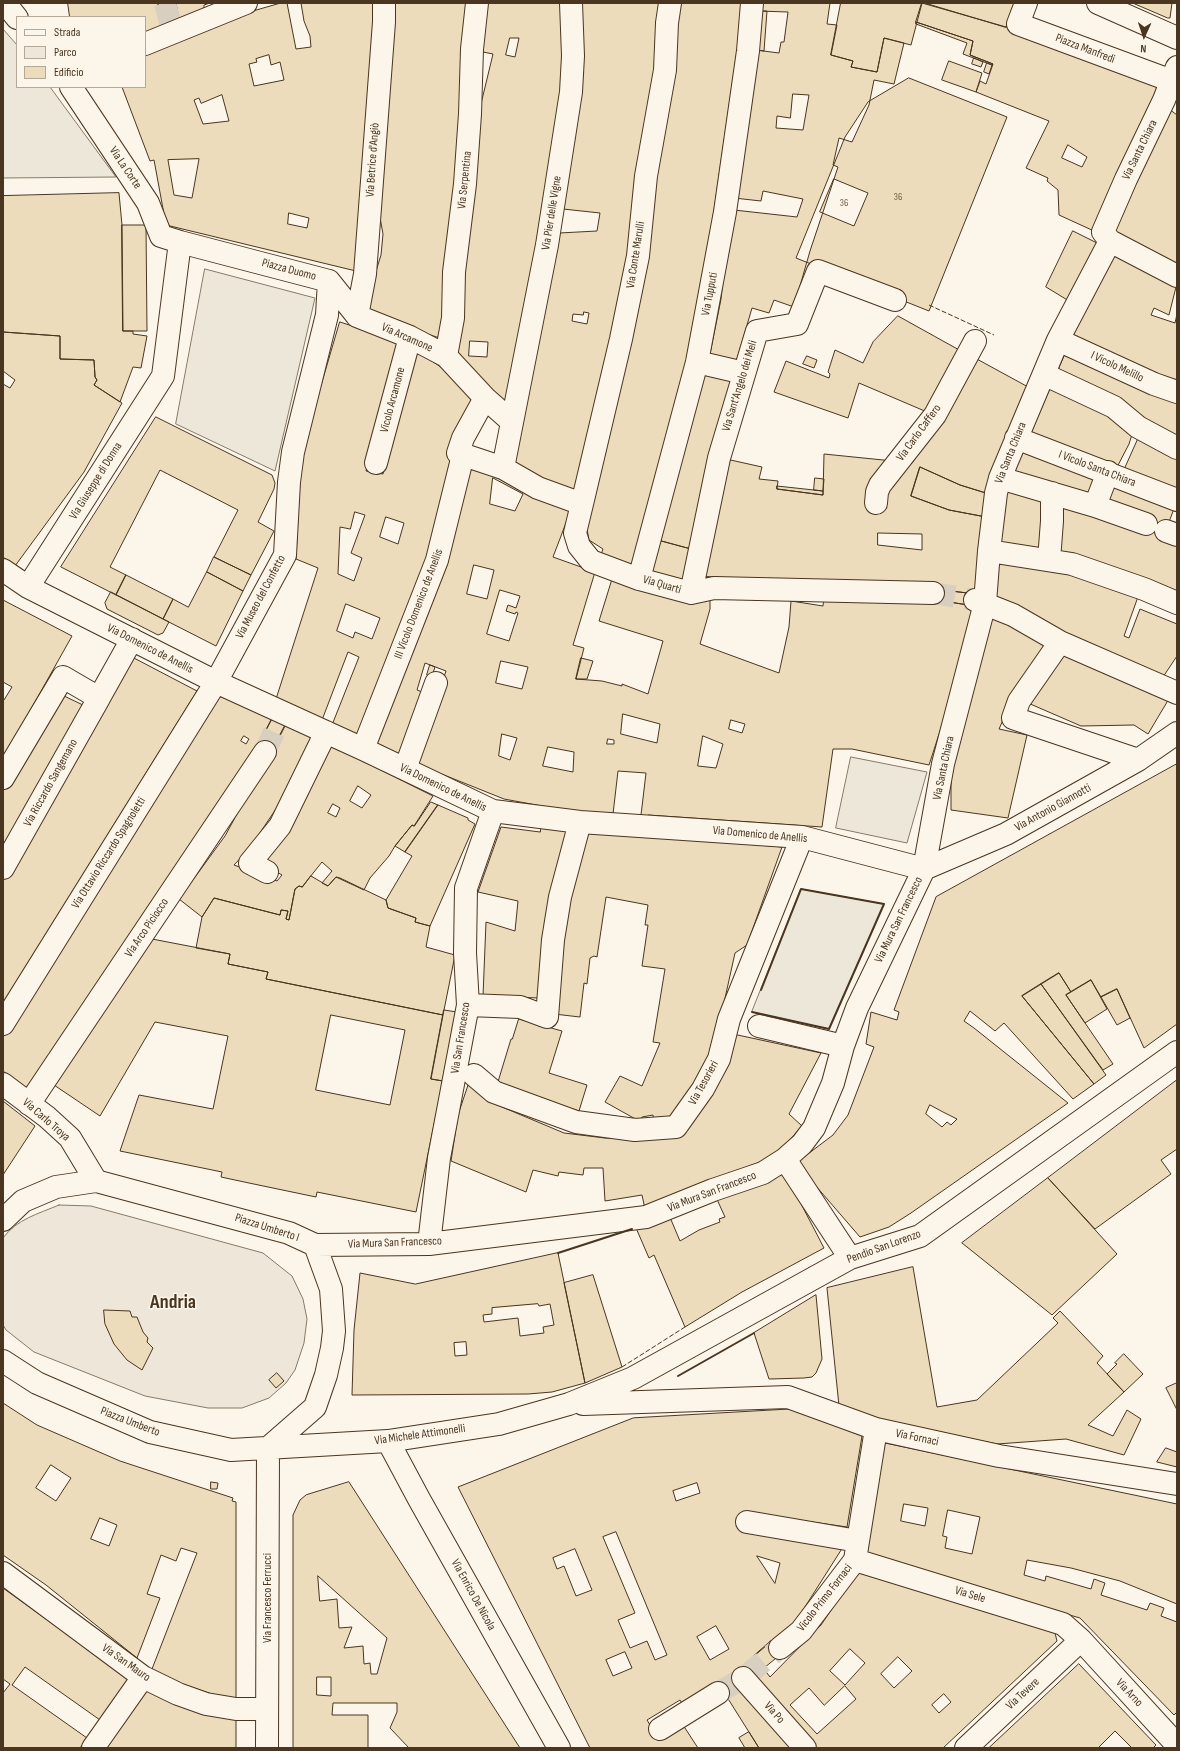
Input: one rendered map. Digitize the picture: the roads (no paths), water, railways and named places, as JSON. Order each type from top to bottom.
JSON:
[{"type":"street","points":[[5,3],[16,17]]},
{"type":"street","points":[[146,43],[171,30],[246,3]]},
{"type":"street","name":"Via Betrice d'Angiò","points":[[356,316],[365,274],[384,3]]},
{"type":"street","name":"Via Serpentina","points":[[446,356],[453,318],[454,272],[465,184],[470,114],[472,49],[477,3]]},
{"type":"street","name":"Via Pier delle Vigne","points":[[503,468],[511,421],[547,244],[571,92],[573,56],[571,3]]},
{"type":"street","name":"Via Conte Marulli","points":[[582,504],[621,339],[638,256],[646,176],[665,70],[667,23],[670,3]]},
{"type":"street","name":"Via Tupputi","points":[[639,579],[696,362],[725,212],[748,51],[752,3]]},
{"type":"street","name":"Piazza Manfredi","points":[[1026,3],[1018,24],[1172,90]]},
{"type":"street","points":[[1098,3],[1176,36]]},
{"type":"street","name":"Via La Corte","points":[[72,88],[148,203],[161,236],[180,242]]},
{"type":"street","name":"Via Santa Chiara","points":[[924,869],[943,764],[980,601],[989,551],[996,493],[1000,478],[1058,340],[1110,241],[1103,232],[1126,179],[1172,90]]},
{"type":"street","points":[[1110,241],[1177,276]]},
{"type":"street","name":"Piazza Duomo","points":[[180,242],[329,281],[327,315],[293,452],[289,482]]},
{"type":"street","name":"Via Giuseppe di Donna","points":[[28,588],[163,376],[180,242]]},
{"type":"street","name":"Via Sant'Angelo dei Meli","points":[[691,593],[719,458],[757,331],[797,324],[818,271],[896,300]]},
{"type":"street","points":[[329,281],[356,316]]},
{"type":"street","name":"Via Arcamone","points":[[356,316],[410,337],[446,356],[485,398],[511,421]]},
{"type":"street","name":"Vicolo Arcamone","points":[[376,463],[410,337]]},
{"type":"street","name":"I Vicolo Melillo","points":[[1058,340],[1154,384],[1177,392]]},
{"type":"street","name":"Via Carlo Caffero","points":[[876,503],[877,492],[880,485],[935,415],[975,341]]},
{"type":"street","points":[[696,362],[744,373]]},
{"type":"street","points":[[1043,376],[1052,378],[1114,407],[1138,427],[1177,448]]},
{"type":"street","name":"III Vicolo Domenico de Anellis","points":[[363,749],[437,560],[463,455],[458,453],[463,438],[485,398]]},
{"type":"street","name":"I Vicolo Santa Chiara","points":[[1016,438],[1108,472],[1177,500]]},
{"type":"street","points":[[463,455],[503,468],[538,488],[582,504]]},
{"type":"street","points":[[1095,506],[1108,472]]},
{"type":"street","points":[[1000,478],[1095,506],[1163,530]]},
{"type":"street","name":"Via Museo del Confetto","points":[[216,682],[285,555],[289,482]]},
{"type":"street","points":[[1049,560],[1052,521],[1052,493]]},
{"type":"street","name":"Via Quarti","points":[[582,504],[576,533],[579,546],[591,561],[639,579],[691,593],[714,588],[933,594]]},
{"type":"street","points":[[989,551],[1049,560],[1080,567],[1144,588],[1177,603]]},
{"type":"street","name":"Via Domenico de Anellis","points":[[4,573],[28,588],[216,682],[363,749],[493,812],[580,822],[802,836],[924,869]]},
{"type":"street","points":[[980,601],[1014,615],[1060,642],[1170,687]]},
{"type":"street","name":"Via Riccardo Sangemano","points":[[3,868],[132,639]]},
{"type":"street","points":[[1060,642],[1019,701],[1014,718],[1138,760]]},
{"type":"street","points":[[3,778],[63,677],[99,698]]},
{"type":"street","name":"Via Ottavio Riccardo Spagnoletti","points":[[3,1024],[216,682]]},
{"type":"street","points":[[405,769],[436,683]]},
{"type":"street","points":[[267,872],[250,863],[280,826],[326,732]]},
{"type":"street","name":"Via Antonio Giannotti","points":[[924,869],[1006,834],[1138,760],[1177,734]]},
{"type":"street","name":"Via Arco Piciocco","points":[[29,1104],[265,752]]},
{"type":"street","name":"Via San Francesco","points":[[429,1244],[439,1158],[468,1006],[465,953],[466,888],[493,812]]},
{"type":"street","points":[[468,1006],[520,1007],[547,1017],[553,940],[560,897],[580,822]]},
{"type":"street","name":"Via Tesorieri","points":[[474,1075],[494,1092],[576,1122],[635,1130],[656,1130],[676,1127],[692,1107],[719,1059],[729,1019],[802,836]]},
{"type":"street","name":"Via Mura San Francesco","points":[[314,1245],[429,1244],[646,1217],[713,1190],[763,1173],[786,1160],[802,1144],[814,1128],[833,1083],[843,1046],[857,1008],[924,869]]},
{"type":"street","points":[[759,1026],[843,1046]]},
{"type":"street","name":"Pendio San Lorenzo","points":[[569,1404],[633,1378],[850,1258],[920,1236],[1177,1052]]},
{"type":"street","name":"Via Carlo Troya","points":[[3,1084],[70,1138],[96,1181]]},
{"type":"street","points":[[786,1160],[850,1258]]},
{"type":"street","name":"Piazza Umberto I","points":[[3,1220],[23,1201],[56,1187],[96,1181],[288,1233],[314,1245],[331,1289],[334,1330],[326,1375],[315,1407],[268,1448]]},
{"type":"street","name":"Piazza Umberto","points":[[3,1361],[37,1383],[150,1432],[231,1450],[268,1448]]},
{"type":"street","name":"Via Fornaci","points":[[569,1404],[788,1397],[876,1429],[999,1456],[1177,1484]]},
{"type":"street","name":"Via Michele Attimonelli","points":[[268,1448],[388,1441],[499,1424],[569,1404]]},
{"type":"street","name":"Vicolo Primo Fornaci","points":[[780,1648],[801,1631],[856,1550],[876,1429]]},
{"type":"street","name":"Via Enrico De Nicola","points":[[388,1441],[559,1748]]},
{"type":"street","name":"Via Francesco Ferrucci","points":[[267,1748],[268,1448]]},
{"type":"street","points":[[747,1522],[856,1550]]},
{"type":"street","name":"Via Sele","points":[[856,1550],[1063,1624],[1080,1640]]},
{"type":"street","name":"Via San Mauro","points":[[3,1573],[143,1677],[178,1694],[206,1704],[236,1709],[267,1709]]},
{"type":"street","name":"Via Arno","points":[[1080,1640],[1176,1745]]},
{"type":"street","name":"Via Tevere","points":[[966,1748],[1080,1640]]},
{"type":"street","points":[[93,1748],[143,1677]]},
{"type":"street","name":"Via Po","points":[[743,1678],[805,1748]]},
{"type":"street","points":[[660,1729],[718,1693]]},
{"type":"tunnel","points":[[165,3],[171,26]]},
{"type":"tunnel","points":[[933,593],[975,600]]},
{"type":"tunnel","points":[[265,752],[283,712]]},
{"type":"tunnel","points":[[718,1693],[743,1678],[780,1648]]},
{"type":"district","name":"Andria","points":[[173,1303]]}]
